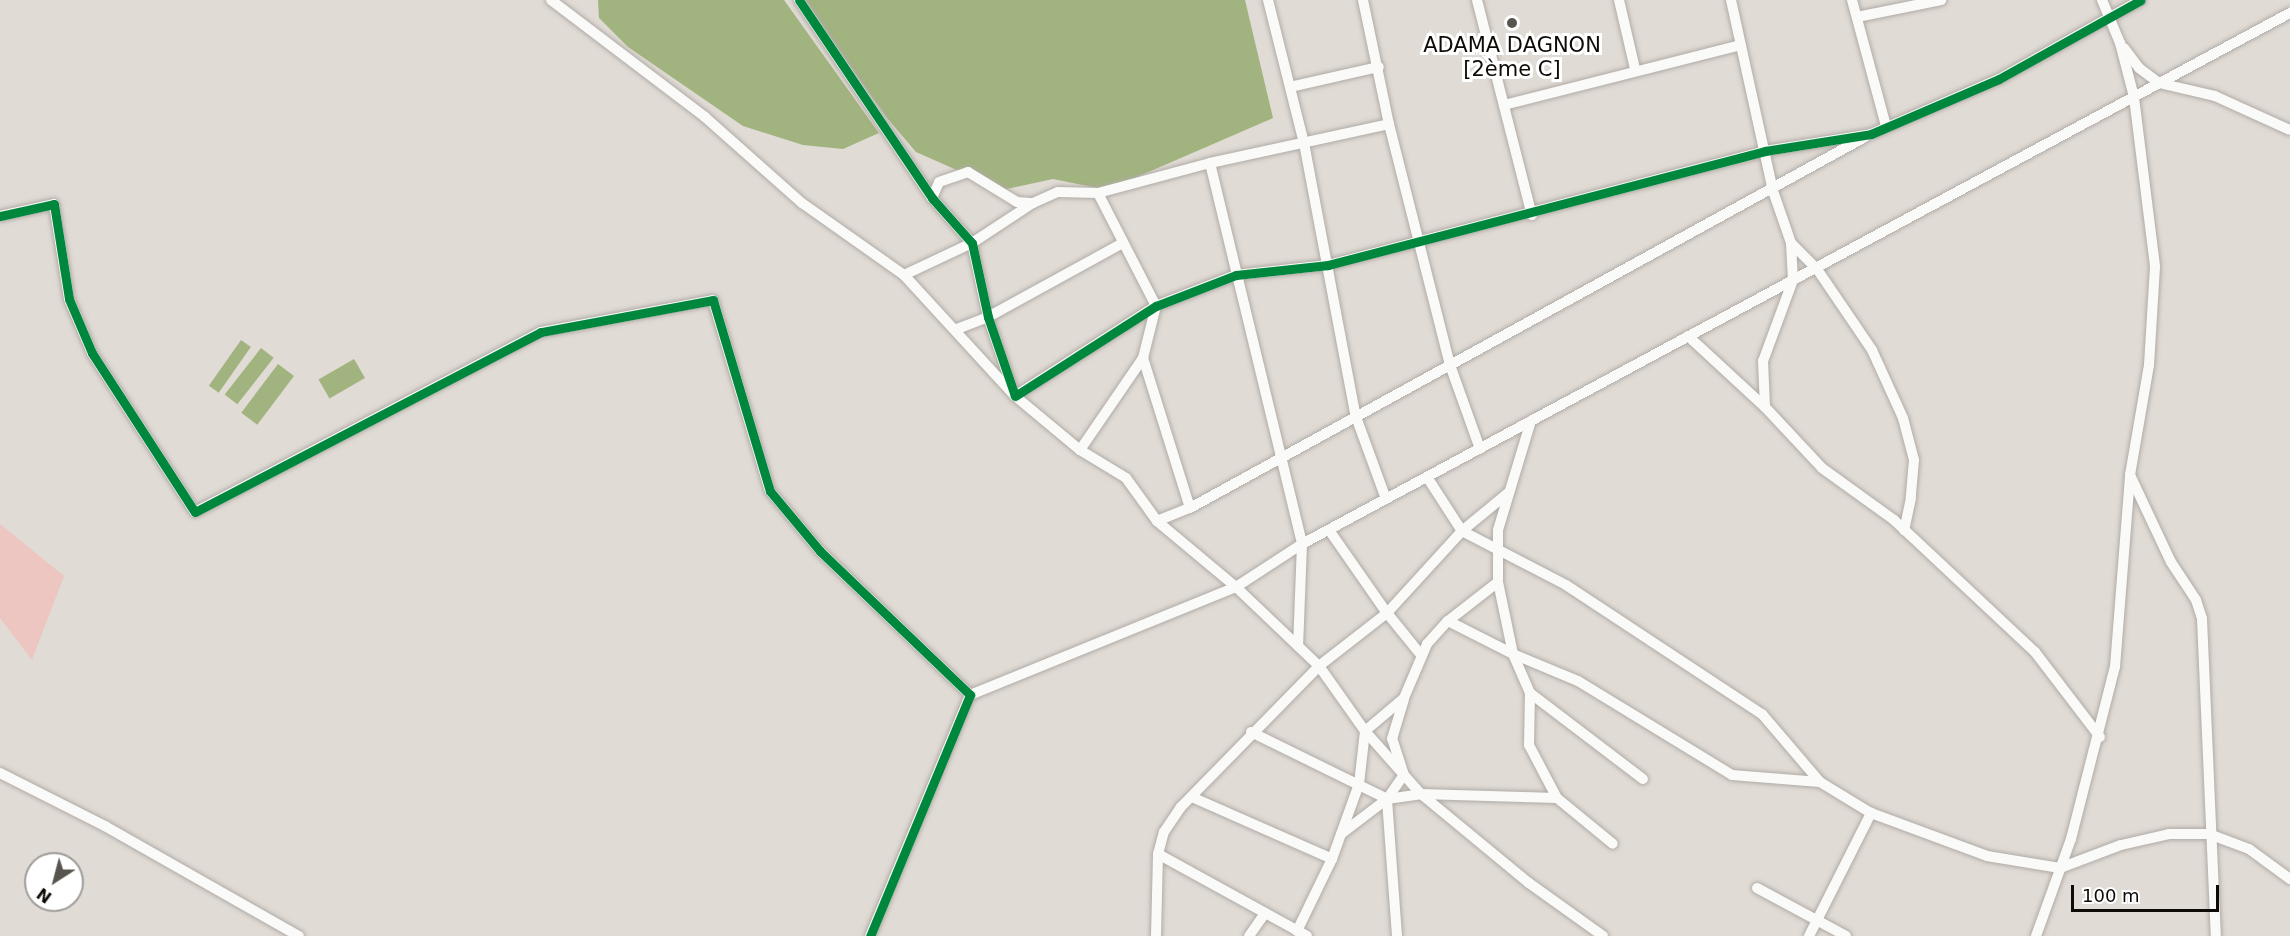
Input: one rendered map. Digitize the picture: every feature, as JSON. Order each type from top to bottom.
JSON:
[{"type":"street","points":[[551,0],[705,117],[802,202],[904,275],[957,329],[1015,396],[1080,450],[1126,478],[1157,521],[1236,587],[1319,666],[1365,732],[1421,794],[1529,883],[1603,936]]},
{"type":"street","points":[[800,0],[932,198],[972,243],[988,317],[1015,396]]},
{"type":"street","points":[[1268,0],[1304,143],[1356,417],[1386,499]]},
{"type":"street","points":[[1363,0],[1379,67],[1389,124],[1421,242],[1450,365],[1480,449]]},
{"type":"street","points":[[1477,0],[1532,214]]},
{"type":"street","points":[[1619,0],[1635,69]]},
{"type":"street","points":[[1731,0],[1773,191],[1791,243],[1793,280],[1763,361],[1766,407]]},
{"type":"street","points":[[1852,0],[1886,126]]},
{"type":"street","points":[[1857,17],[1941,0]]},
{"type":"street","points":[[2036,936],[2060,868],[2100,736],[2115,668],[2130,475],[2149,365],[2155,266],[2134,98],[2120,43],[2102,0]]},
{"type":"street","points":[[1157,521],[1190,508],[1773,191],[1886,126],[1999,79],[2141,0]]},
{"type":"street","points":[[870,936],[970,695],[1236,587],[1302,544],[2290,13]]},
{"type":"street","points":[[2120,43],[2139,68],[2159,83],[2215,96],[2290,130]]},
{"type":"street","points":[[1504,105],[1635,69],[1741,45]]},
{"type":"street","points":[[1290,87],[1379,67]]},
{"type":"street","points":[[904,275],[972,243],[1034,203],[1058,192],[1098,193],[1210,163],[1389,124]]},
{"type":"street","points":[[1015,396],[1156,306],[1236,275],[1328,265],[1532,214],[1765,151],[1871,134]]},
{"type":"street","points":[[1210,163],[1302,544],[1298,646]]},
{"type":"street","points":[[932,198],[939,182],[968,172],[1017,202],[1034,203]]},
{"type":"street","points":[[1080,450],[1143,358],[1156,306],[1121,244],[1098,193]]},
{"type":"street","points":[[0,216],[54,204],[69,299],[92,353],[195,512],[541,332],[713,300],[770,491],[820,551],[970,695]]},
{"type":"street","points":[[1791,243],[1817,269],[1872,350],[1903,418],[1914,460],[1904,530]]},
{"type":"street","points":[[957,329],[988,317],[1121,244]]},
{"type":"street","points":[[1688,336],[1766,407],[1822,468],[1904,530],[2035,652],[2100,736]]},
{"type":"street","points":[[1143,358],[1190,508]]},
{"type":"street","points":[[1531,421],[1508,493],[1496,551],[1498,582],[1513,654],[1530,693],[1529,745],[1557,798],[1613,844]]},
{"type":"street","points":[[2130,475],[2171,562],[2196,600],[2202,620],[2209,834],[2216,936]]},
{"type":"street","points":[[1427,477],[1462,531],[1496,551],[1566,585],[1762,714],[1820,782],[1872,813],[1987,856],[2060,868],[2121,845],[2169,834],[2209,834],[2249,849],[2290,879]]},
{"type":"street","points":[[1156,936],[1158,854],[1164,832],[1251,732],[1319,666],[1387,613],[1462,531],[1508,493]]},
{"type":"street","points":[[1329,530],[1387,613],[1421,655]]},
{"type":"street","points":[[1404,775],[1392,739],[1404,698],[1421,655],[1448,621],[1498,582]]},
{"type":"street","points":[[1448,621],[1513,654],[1578,681],[1732,775],[1820,782]]},
{"type":"street","points":[[1530,693],[1643,779]]},
{"type":"street","points":[[1158,854],[1302,933],[1359,784],[1365,732],[1404,698]]},
{"type":"street","points":[[1251,732],[1387,799],[1421,794],[1557,798]]},
{"type":"street","points":[[0,773],[105,826],[299,936]]},
{"type":"street","points":[[1339,835],[1387,799],[1404,775]]},
{"type":"street","points":[[1194,798],[1332,859]]},
{"type":"street","points":[[1387,799],[1397,936]]},
{"type":"street","points":[[1809,936],[1872,813]]},
{"type":"street","points":[[1757,888],[1846,936]]},
{"type":"street","points":[[1250,936],[1265,913]]},
{"type":"shaded area","points":[[598,0],[784,0],[879,133],[843,149],[803,145],[743,126],[628,47],[599,18]]},
{"type":"shaded area","points":[[803,0],[1245,0],[1273,118],[1107,190],[1053,179],[1002,190],[916,152],[887,118]]},
{"type":"shaded area","points":[[241,340],[251,347],[219,393],[209,386]]},
{"type":"shaded area","points":[[261,348],[274,358],[237,404],[225,394]]},
{"type":"shaded area","points":[[354,359],[365,378],[329,399],[318,380]]},
{"type":"shaded area","points":[[278,364],[294,376],[257,425],[241,413]]},
{"type":"shaded area","points":[[0,524],[64,576],[32,660],[0,618]]},
{"type":"cycle path","points":[[799,0],[932,198],[972,243],[988,317],[1015,396],[1156,306],[1236,275],[1328,265],[1765,151],[1871,134],[1999,79],[2141,0]]},
{"type":"cycle path","points":[[0,216],[54,204],[69,299],[92,353],[195,512],[541,332],[713,300],[770,491],[820,551],[970,695],[870,936]]},
{"type":"place","name":"ADAMA DAGNON [2ème C]","points":[[1512,23]]}]
